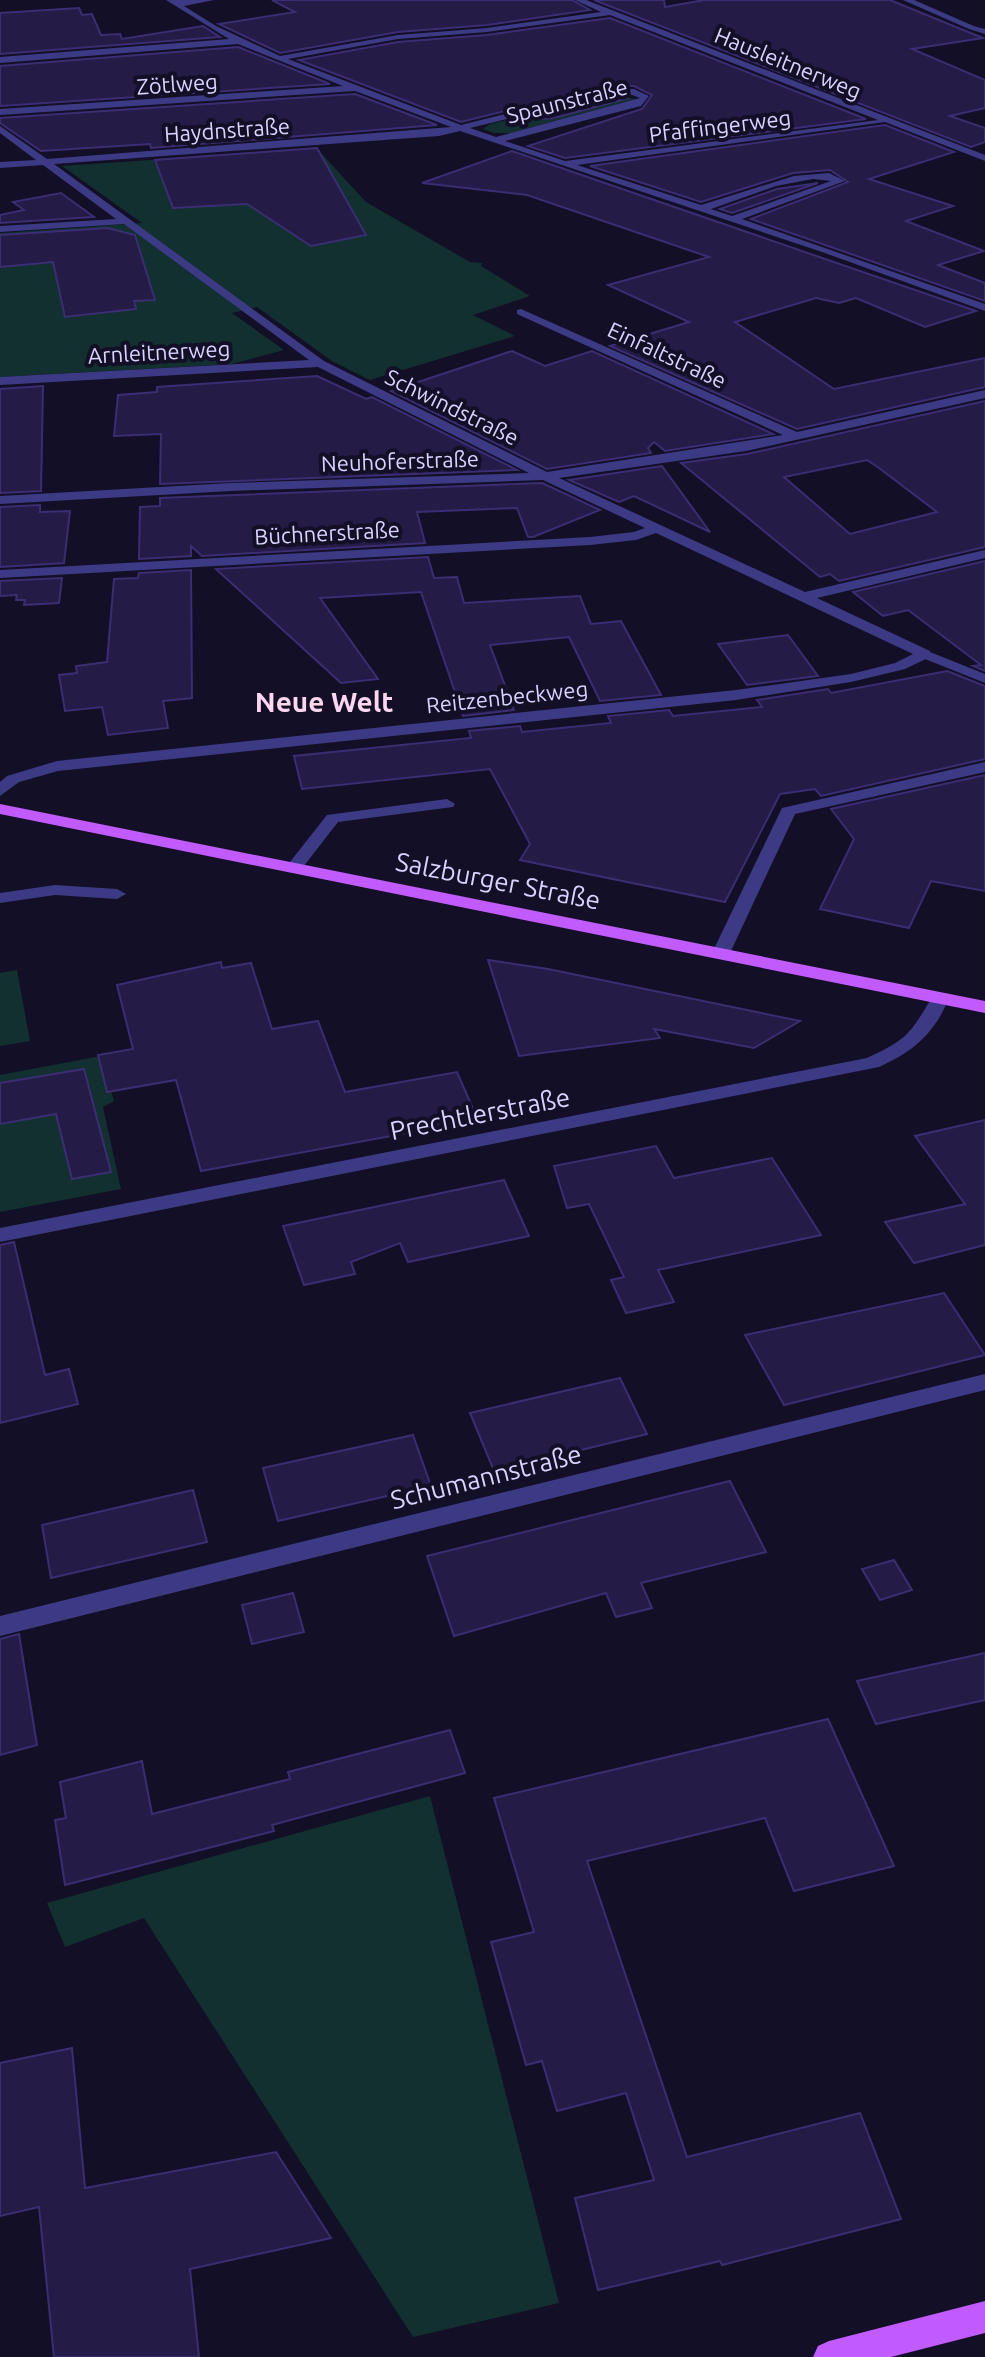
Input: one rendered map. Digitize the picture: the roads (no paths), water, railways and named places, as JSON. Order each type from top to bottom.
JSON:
[{"type":"main road","name":"Salzburger Straße","points":[[0,809],[985,1007]]},
{"type":"main road","points":[[829,2357],[985,2317]]},
{"type":"street","points":[[173,2],[210,0]]},
{"type":"street","name":"Hausleitnerweg","points":[[579,0],[985,158]]},
{"type":"street","points":[[907,0],[985,32]]},
{"type":"street","name":"Spaunstraße","points":[[173,2],[241,41],[279,58],[457,128],[560,165],[732,219],[985,308]]},
{"type":"street","points":[[279,58],[398,37],[487,30],[612,12]]},
{"type":"street","name":"Spaunstraße","points":[[0,60],[241,41]]},
{"type":"street","name":"Zötlweg","points":[[0,112],[355,88]]},
{"type":"street","name":"Spaunstraße","points":[[457,128],[610,91],[634,92],[646,98],[638,104],[492,141]]},
{"type":"street","name":"Pfaffingerweg","points":[[560,165],[885,121]]},
{"type":"street","name":"Haydnstraße","points":[[0,165],[457,128]]},
{"type":"street","name":"Schwindstraße","points":[[0,129],[320,363],[545,476],[925,654],[985,679]]},
{"type":"street","points":[[700,209],[805,175],[831,175],[840,181],[732,219]]},
{"type":"street","points":[[0,229],[125,221]]},
{"type":"street","name":"Einfaltstraße","points":[[521,312],[795,436]]},
{"type":"street","name":"Arnleitnerweg","points":[[0,381],[320,363]]},
{"type":"street","name":"Neuhoferstraße","points":[[0,500],[219,487],[545,476],[696,455],[985,394]]},
{"type":"street","name":"Büchnerstraße","points":[[0,574],[590,541],[636,536],[656,528]]},
{"type":"street","points":[[803,597],[985,554]]},
{"type":"street","name":"Reitzenbeckweg","points":[[0,791],[13,779],[57,766],[736,695],[851,678],[900,666],[925,654]]},
{"type":"street","points":[[721,953],[788,811],[985,767]]},
{"type":"street","points":[[294,867],[333,818],[447,804]]},
{"type":"street","points":[[0,898],[55,890],[117,894]]},
{"type":"street","name":"Prechtlerstraße","points":[[0,1235],[872,1063],[906,1047],[930,1026],[940,998]]},
{"type":"street","name":"Schumannstraße","points":[[0,1626],[985,1382]]},
{"type":"district","name":"Neue Welt","points":[[324,702]]}]
